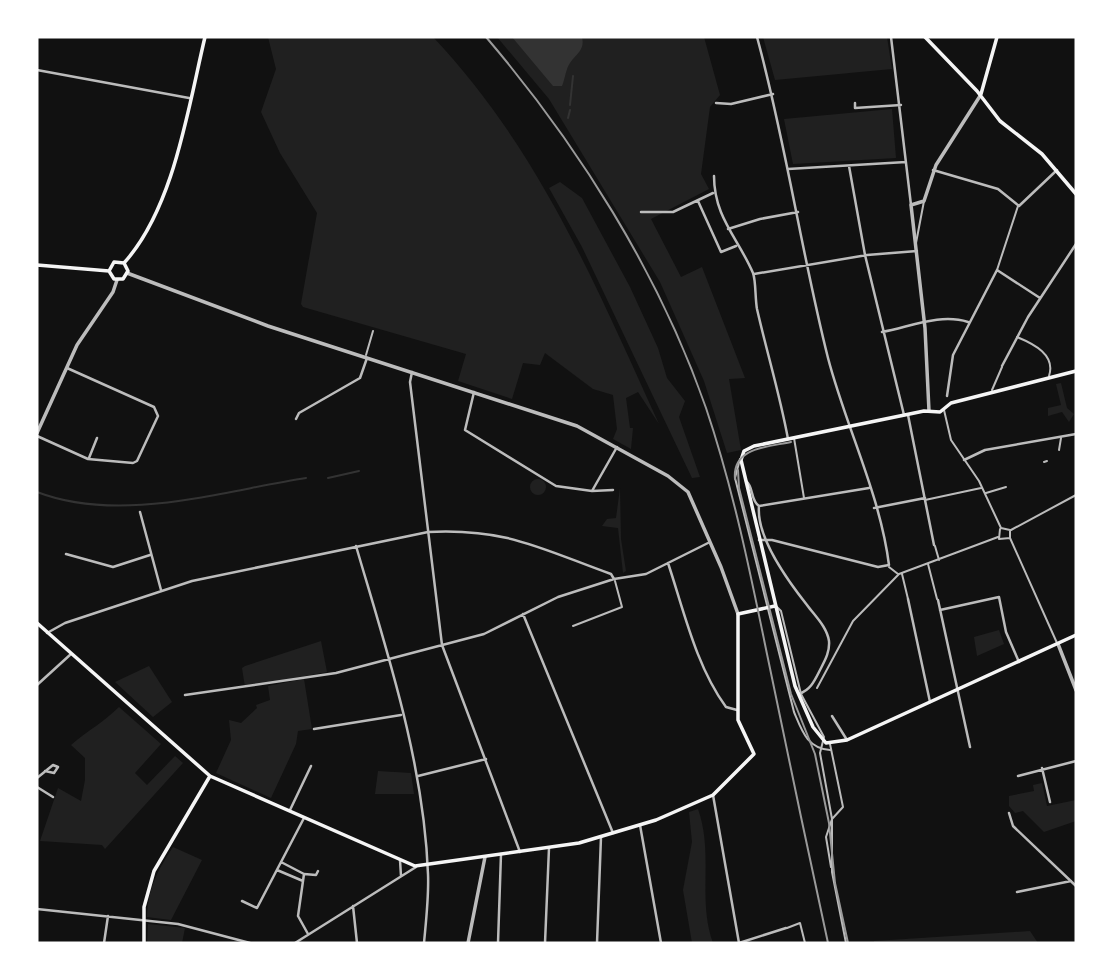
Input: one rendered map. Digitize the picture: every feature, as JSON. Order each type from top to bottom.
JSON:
[{"type":"main road","points":[[124,263],[142,240],[164,196],[205,37]]},
{"type":"main road","points":[[925,37],[1000,121],[1058,170],[1076,194]]},
{"type":"main road","points":[[980,96],[997,37]]},
{"type":"main road","points":[[109,271],[114,262],[124,263]]},
{"type":"main road","points":[[37,265],[109,271],[117,280],[127,274],[124,263]]},
{"type":"main road","points":[[1076,371],[951,403],[944,410],[906,415],[748,447],[742,455],[773,606],[799,694],[813,727],[827,743],[838,744],[1076,635]]},
{"type":"main road","points":[[37,624],[210,776],[418,866],[548,848],[601,837],[684,810],[713,795],[753,756],[754,751],[740,729],[737,710],[741,614],[773,606]]},
{"type":"main road","points":[[144,943],[146,896],[154,871],[210,776]]},
{"type":"street","points":[[757,37],[773,94],[828,357],[869,488],[889,567]]},
{"type":"street","points":[[891,37],[925,322],[929,411]]},
{"type":"street","points":[[37,70],[189,98]]},
{"type":"street","points":[[716,103],[731,104],[773,94]]},
{"type":"street","points":[[916,244],[933,170],[980,96]]},
{"type":"street","points":[[855,103],[855,108],[901,105]]},
{"type":"street","points":[[789,169],[906,162]]},
{"type":"street","points":[[849,166],[882,332],[906,415],[939,560]]},
{"type":"street","points":[[933,170],[998,189],[1018,206]]},
{"type":"street","points":[[947,396],[952,356],[997,270],[1018,206],[1058,170]]},
{"type":"street","points":[[714,176],[713,193],[736,246],[754,274],[756,306],[778,383],[788,439]]},
{"type":"street","points":[[641,212],[667,213],[713,193]]},
{"type":"street","points":[[698,201],[721,252],[736,246]]},
{"type":"street","points":[[911,205],[924,201]]},
{"type":"street","points":[[728,229],[760,219],[798,212]]},
{"type":"street","points":[[993,392],[992,387],[1017,337],[1076,244]]},
{"type":"street","points":[[754,274],[865,255],[917,251]]},
{"type":"street","points":[[997,270],[1040,298]]},
{"type":"street","points":[[127,274],[268,326],[579,426],[617,447],[684,487],[741,614]]},
{"type":"street","points":[[66,368],[155,407],[159,412],[137,461],[130,463],[88,459],[37,435],[66,368],[77,345],[113,292],[117,280]]},
{"type":"street","points":[[882,332],[956,318],[969,323]]},
{"type":"street","points":[[296,419],[299,413],[360,378],[373,331]]},
{"type":"street","points":[[1017,337],[1037,347],[1049,359],[1052,367],[1048,377]]},
{"type":"street","points":[[412,372],[410,382],[442,645],[520,852]]},
{"type":"street","points":[[474,392],[465,430],[556,486],[613,491]]},
{"type":"street","points":[[944,410],[951,440],[985,493],[1001,528],[998,537]]},
{"type":"street","points":[[964,460],[985,450],[1061,439],[1076,434]]},
{"type":"street","points":[[88,459],[97,438]]},
{"type":"street","points":[[794,438],[804,499]]},
{"type":"street","points":[[1059,450],[1061,439]]},
{"type":"street","points":[[592,491],[617,447]]},
{"type":"street","points":[[742,455],[736,465],[735,478],[794,712],[808,741],[820,749],[830,750]]},
{"type":"street","points":[[746,481],[754,502],[759,506],[765,539],[786,579],[825,629],[829,650],[810,688],[799,694]]},
{"type":"street","points":[[985,493],[1006,487]]},
{"type":"street","points":[[759,506],[869,488]]},
{"type":"street","points":[[874,508],[982,488]]},
{"type":"street","points":[[1001,528],[1010,530],[1076,495]]},
{"type":"street","points":[[140,512],[161,590]]},
{"type":"street","points":[[1010,530],[1010,538],[1076,690]]},
{"type":"street","points":[[47,633],[65,623],[192,580],[356,545],[428,532],[458,531],[514,538],[611,574],[622,607],[573,626]]},
{"type":"street","points":[[817,688],[857,616],[900,574],[998,537],[1004,540],[1010,538]]},
{"type":"street","points":[[759,540],[765,539],[878,567],[889,567],[900,574],[930,702]]},
{"type":"street","points":[[185,695],[336,673],[484,634],[558,597],[614,579],[646,573],[708,543]]},
{"type":"street","points":[[356,545],[389,660],[417,776],[427,865],[424,943]]},
{"type":"street","points":[[66,554],[113,567],[150,555]]},
{"type":"street","points":[[668,564],[691,633],[710,678],[726,707],[737,710]]},
{"type":"street","points":[[928,564],[970,747]]},
{"type":"street","points":[[940,610],[999,597],[1006,632],[1018,662]]},
{"type":"street","points":[[523,614],[612,834]]},
{"type":"street","points":[[829,650],[838,646]]},
{"type":"street","points":[[37,685],[71,654]]},
{"type":"street","points":[[314,729],[402,715]]},
{"type":"street","points":[[832,716],[847,740]]},
{"type":"street","points":[[820,749],[827,743],[843,807],[832,819],[826,837],[846,943]]},
{"type":"street","points":[[820,749],[831,808],[832,872]]},
{"type":"street","points":[[417,776],[486,759]]},
{"type":"street","points":[[1018,776],[1076,761]]},
{"type":"street","points":[[290,811],[312,766]]},
{"type":"street","points":[[1042,768],[1050,802]]},
{"type":"street","points":[[37,778],[45,771]]},
{"type":"street","points":[[37,787],[53,797]]},
{"type":"street","points":[[713,795],[739,943],[800,923],[805,943]]},
{"type":"street","points":[[831,808],[841,812]]},
{"type":"street","points":[[1009,813],[1013,826],[1076,886]]},
{"type":"street","points":[[242,901],[257,908],[304,818]]},
{"type":"street","points":[[640,825],[661,943]]},
{"type":"street","points":[[597,943],[601,837]]},
{"type":"street","points":[[545,943],[548,848]]},
{"type":"street","points":[[498,943],[501,854]]},
{"type":"street","points":[[468,943],[485,857]]},
{"type":"street","points":[[400,860],[401,876]]},
{"type":"street","points":[[281,862],[304,874],[316,875],[318,870]]},
{"type":"street","points":[[295,943],[418,866]]},
{"type":"street","points":[[277,870],[303,881]]},
{"type":"street","points":[[304,874],[298,916],[308,934]]},
{"type":"street","points":[[1017,892],[1071,881]]},
{"type":"street","points":[[353,906],[357,943]]},
{"type":"street","points":[[37,909],[186,925],[250,943]]},
{"type":"street","points":[[104,943],[108,916]]},
{"type":"shaded area","points":[[268,37],[433,37],[471,80],[534,172],[588,270],[659,424],[638,392],[626,398],[630,428],[633,428],[631,449],[613,439],[617,429],[613,395],[593,389],[545,353],[540,365],[523,363],[512,399],[458,381],[466,354],[303,307],[301,304],[317,213],[280,153],[261,112],[276,69]]},
{"type":"shaded area","points":[[497,37],[704,37],[720,95],[710,107],[701,174],[709,189],[651,219],[681,277],[702,267],[745,378],[729,379],[741,450],[727,453],[704,381],[660,282],[549,99]]},
{"type":"shaded area","points":[[512,37],[582,37],[582,45],[569,65],[562,86],[553,86]]},
{"type":"shaded area","points":[[763,37],[887,37],[892,69],[775,80]]},
{"type":"shaded area","points":[[892,109],[896,158],[793,164],[784,119]]},
{"type":"shaded area","points":[[560,182],[582,198],[630,287],[658,348],[667,378],[685,401],[679,417],[700,477],[692,478],[582,247],[549,188]]},
{"type":"shaded area","points":[[1061,383],[1067,408],[1074,414],[1069,422],[1062,412],[1048,416],[1048,408],[1061,405],[1056,384]]},
{"type":"shaded area","points":[[535,479],[541,479],[546,487],[544,493],[535,495],[530,490],[530,484]]},
{"type":"shaded area","points":[[620,488],[621,539],[626,571],[623,573],[618,528],[602,526],[607,519],[616,518]]},
{"type":"shaded area","points":[[999,630],[1004,644],[977,656],[974,637]]},
{"type":"shaded area","points":[[321,641],[327,672],[245,687],[242,668],[245,666]]},
{"type":"shaded area","points":[[149,666],[172,702],[153,717],[115,682]]},
{"type":"shaded area","points":[[304,679],[312,729],[298,731],[296,744],[271,798],[216,773],[231,740],[229,720],[241,723],[257,708],[256,705],[270,700],[268,686]]},
{"type":"shaded area","points":[[119,707],[161,744],[135,773],[147,785],[175,756],[183,763],[105,849],[102,845],[40,841],[58,788],[81,801],[85,758],[71,745]]},
{"type":"shaded area","points":[[378,771],[411,773],[414,794],[375,794]]},
{"type":"shaded area","points":[[1042,783],[1047,806],[1076,800],[1076,821],[1044,832],[1023,811],[1015,813],[1009,806],[1009,796],[1034,791],[1033,785]]},
{"type":"shaded area","points":[[698,809],[705,843],[706,910],[713,943],[692,943],[683,890],[692,842],[689,812]]},
{"type":"shaded area","points":[[173,847],[202,860],[171,920],[147,917],[154,880]]},
{"type":"shaded area","points":[[148,924],[185,928],[182,943],[147,943]]},
{"type":"shaded area","points":[[1030,931],[1038,943],[874,943],[874,941]]},
{"type":"waterway","points":[[570,105],[573,76]]},
{"type":"waterway","points":[[568,118],[570,110]]},
{"type":"waterway","points":[[328,478],[359,471]]},
{"type":"waterway","points":[[37,492],[69,501],[136,505],[206,497],[306,478]]},
{"type":"tram line","points":[[735,479],[739,460],[745,455],[762,447],[791,442]]},
{"type":"tram line","points":[[738,470],[739,488],[791,694],[815,754],[829,823],[835,883],[848,943]]},
{"type":"railway","points":[[486,37],[553,122],[613,212],[665,308],[706,408],[733,499],[828,943]]}]
